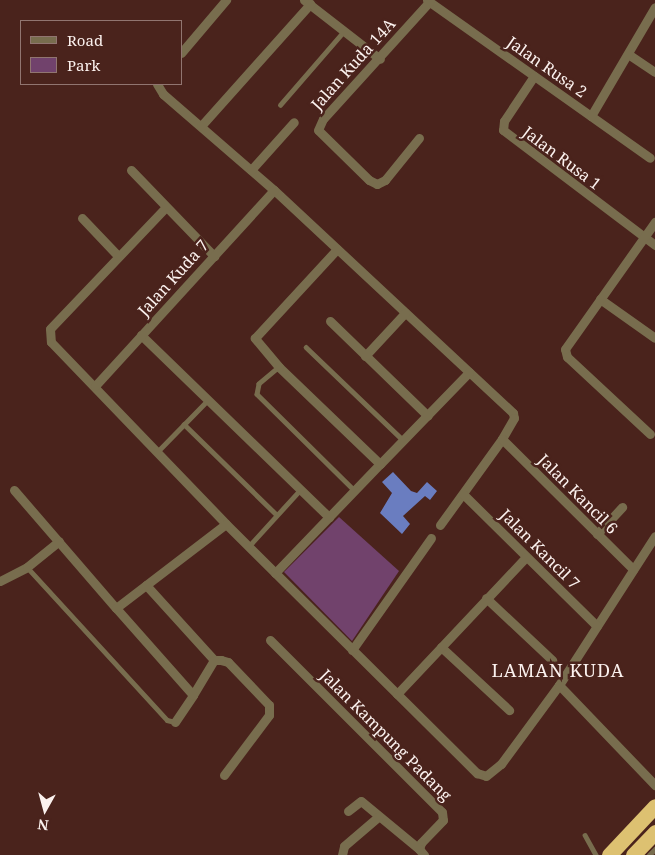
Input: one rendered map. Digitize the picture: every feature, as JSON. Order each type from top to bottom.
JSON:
[{"type":"highway","points":[[609,855],[655,806]]},
{"type":"highway","points":[[641,853],[655,832]]},
{"type":"street","points":[[182,52],[226,0]]},
{"type":"street","name":"Jalan Kuda 14A","points":[[419,138],[385,180],[377,184],[369,180],[318,130],[323,120],[380,59],[428,1]]},
{"type":"street","name":"Jalan Rusa 2","points":[[428,1],[650,158]]},
{"type":"street","points":[[201,126],[307,2],[380,59]]},
{"type":"street","points":[[591,116],[655,7]]},
{"type":"street","points":[[628,54],[655,72]]},
{"type":"street","name":"Jalan Rusa 1","points":[[534,76],[504,121],[503,130],[655,245]]},
{"type":"street","points":[[157,85],[274,190],[513,413],[514,418],[502,439],[440,525]]},
{"type":"street","points":[[251,170],[294,122]]},
{"type":"street","points":[[131,170],[214,256]]},
{"type":"street","name":"Jalan Kuda 7","points":[[95,386],[274,190]]},
{"type":"street","points":[[166,207],[50,329],[49,337],[226,524],[477,772],[486,776],[501,764],[559,685],[655,536]]},
{"type":"street","points":[[82,218],[118,256]]},
{"type":"street","points":[[650,434],[565,354],[568,344],[655,222]]},
{"type":"street","points":[[338,249],[257,334],[256,343],[380,464]]},
{"type":"street","points":[[600,299],[655,338]]},
{"type":"street","points":[[364,356],[405,313]]},
{"type":"street","points":[[330,321],[428,416]]},
{"type":"street","points":[[141,335],[330,517]]},
{"type":"street","points":[[275,573],[380,464],[404,442],[469,372]]},
{"type":"street","name":"Jalan Kancil 6","points":[[502,439],[633,569]]},
{"type":"street","points":[[14,490],[193,695]]},
{"type":"street","name":"Jalan Kancil 7","points":[[463,494],[597,626]]},
{"type":"street","points":[[597,534],[622,507]]},
{"type":"street","points":[[116,608],[226,524]]},
{"type":"street","points":[[352,650],[431,538]]},
{"type":"street","points":[[0,581],[27,567],[59,541]]},
{"type":"street","points":[[397,694],[526,557]]},
{"type":"street","points":[[146,585],[214,660],[228,662],[271,709],[224,775]]},
{"type":"street","points":[[486,598],[552,660]]},
{"type":"street","name":"Jalan Kampung Padang","points":[[270,640],[442,812],[443,820],[421,852]]},
{"type":"street","points":[[441,647],[510,710]]},
{"type":"street","points":[[174,722],[214,660]]},
{"type":"street","points":[[559,685],[655,786]]},
{"type":"street","points":[[348,811],[361,801],[421,852]]},
{"type":"street","points":[[342,855],[344,846],[378,817]]},
{"type":"lane","points":[[280,105],[344,31]]},
{"type":"lane","points":[[306,347],[404,442]]},
{"type":"lane","points":[[279,367],[259,384],[257,394],[355,491]]},
{"type":"lane","points":[[158,452],[208,400]]},
{"type":"lane","points":[[184,424],[276,514]]},
{"type":"lane","points":[[249,546],[300,488]]},
{"type":"lane","points":[[27,567],[167,720],[174,722]]},
{"type":"lane","points":[[585,835],[596,855]]},
{"type":"lane","points":[[641,853],[655,849]]},
{"type":"green space","points":[[339,517],[399,571],[352,641],[284,572]]},
{"type":"water","points":[[393,472],[411,491],[417,493],[427,482],[437,491],[430,500],[425,496],[403,516],[410,524],[402,534],[380,513],[392,493],[382,482]]},
{"type":"district","name":"LAMAN KUDA","points":[[558,670]]}]
